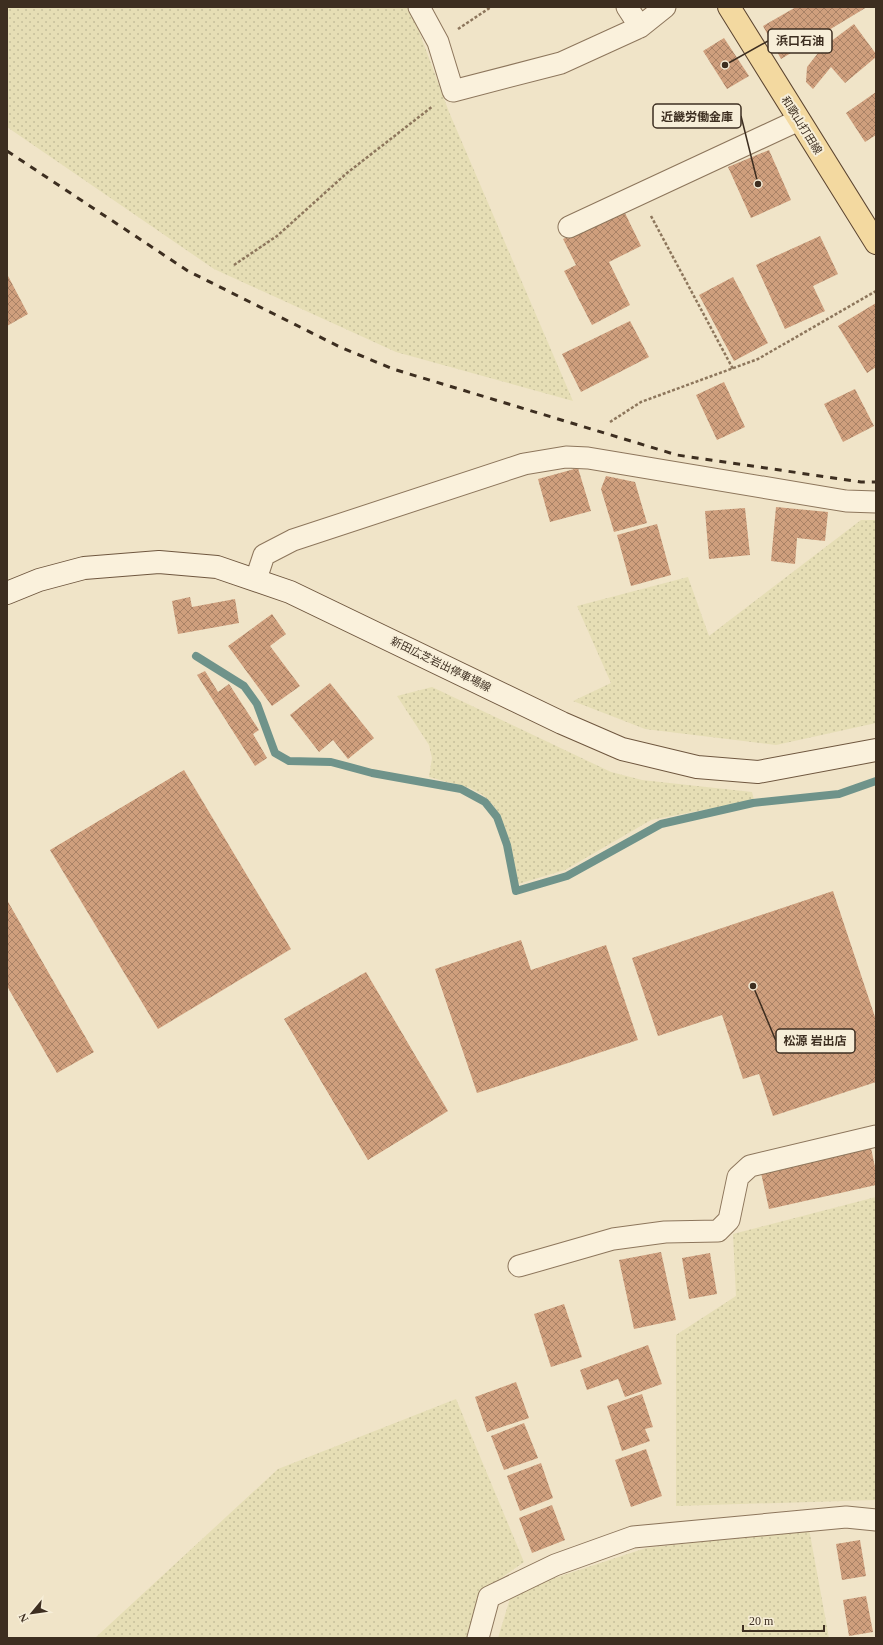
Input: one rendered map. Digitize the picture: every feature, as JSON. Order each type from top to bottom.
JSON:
[{"type":"main road","name":"和歌山打田線","points":[[729,7],[876,242]]},
{"type":"main road","name":"新田広芝岩出停車場線","points":[[7,593],[39,580],[84,568],[159,562],[217,567],[256,579],[290,592],[562,723],[622,749],[697,767],[758,772],[876,750]]},
{"type":"street","points":[[419,7],[438,42],[453,91],[561,63],[640,27],[665,7]]},
{"type":"street","points":[[627,7],[640,27]]},
{"type":"street","points":[[569,227],[799,120]]},
{"type":"street","points":[[256,579],[264,555],[293,540],[524,464],[566,457],[588,458],[846,501],[876,502]]},
{"type":"street","points":[[519,1266],[613,1239],[664,1232],[718,1231],[729,1220],[738,1177],[750,1166],[876,1136]]},
{"type":"street","points":[[478,1638],[489,1597],[555,1565],[633,1537],[846,1517],[875,1523]]},
{"type":"path","points":[[438,42],[491,7]]},
{"type":"path","points":[[234,265],[277,236],[347,173],[453,91]]},
{"type":"path","points":[[640,194],[733,369]]},
{"type":"path","points":[[610,422],[641,402],[758,359],[876,291]]},
{"type":"shaded area","points":[[7,7],[410,7],[449,112],[573,401],[396,352],[214,269],[7,127]]},
{"type":"shaded area","points":[[861,520],[876,520],[876,723],[776,745],[645,729],[573,701],[611,683],[577,606],[688,577],[709,636]]},
{"type":"shaded area","points":[[432,687],[611,772],[642,780],[752,792],[754,800],[651,820],[565,870],[518,884],[501,819],[494,806],[483,795],[470,788],[429,777],[432,758],[429,745],[397,696]]},
{"type":"shaded area","points":[[876,1197],[876,1500],[676,1506],[676,1335],[736,1296],[733,1234]]},
{"type":"shaded area","points":[[456,1399],[524,1562],[484,1590],[471,1638],[95,1638],[278,1469]]},
{"type":"shaded area","points":[[809,1529],[829,1638],[498,1638],[512,1592],[646,1548]]},
{"type":"building","points":[[796,7],[867,7],[781,59],[763,26]]},
{"type":"building","points":[[854,24],[876,54],[876,57],[845,83],[831,67],[813,89],[806,82],[807,67],[822,48]]},
{"type":"building","points":[[724,38],[749,76],[727,89],[703,51]]},
{"type":"building","points":[[876,92],[876,135],[865,142],[846,113]]},
{"type":"building","points":[[769,150],[791,200],[751,218],[728,167]]},
{"type":"building","points":[[623,209],[641,246],[609,262],[630,305],[592,325],[564,271],[576,265],[563,239]]},
{"type":"building","points":[[820,236],[838,274],[813,286],[825,311],[785,329],[756,265]]},
{"type":"building","points":[[7,274],[28,314],[7,326]]},
{"type":"building","points":[[733,277],[768,343],[734,361],[699,295]]},
{"type":"building","points":[[876,303],[876,367],[867,373],[838,326]]},
{"type":"building","points":[[630,321],[649,357],[581,392],[562,354]]},
{"type":"building","points":[[724,382],[745,427],[717,440],[696,395]]},
{"type":"building","points":[[855,389],[874,426],[843,442],[824,404]]},
{"type":"building","points":[[578,468],[591,511],[550,522],[538,479]]},
{"type":"building","points":[[606,476],[635,482],[647,523],[614,532],[601,489]]},
{"type":"building","points":[[776,507],[828,512],[825,541],[797,538],[795,564],[771,561]]},
{"type":"building","points":[[745,508],[750,555],[709,559],[705,511]]},
{"type":"building","points":[[657,524],[671,575],[631,586],[617,535]]},
{"type":"building","points":[[190,597],[192,607],[235,599],[239,623],[178,634],[172,601]]},
{"type":"building","points":[[272,614],[286,634],[270,646],[300,686],[272,706],[228,646]]},
{"type":"building","points":[[205,671],[218,692],[229,684],[259,730],[253,734],[267,758],[255,766],[197,675]]},
{"type":"building","points":[[330,683],[374,738],[348,759],[333,740],[319,752],[290,715]]},
{"type":"building","points":[[184,770],[291,949],[158,1029],[50,850]]},
{"type":"building","points":[[833,891],[876,1020],[876,1082],[773,1116],[759,1074],[743,1079],[722,1015],[658,1036],[632,958]]},
{"type":"building","points":[[7,900],[94,1052],[57,1073],[7,986]]},
{"type":"building","points":[[521,940],[531,970],[606,945],[638,1040],[477,1093],[435,969]]},
{"type":"building","points":[[366,972],[448,1111],[368,1160],[284,1019]]},
{"type":"building","points":[[871,1148],[876,1172],[876,1185],[769,1209],[761,1173]]},
{"type":"building","points":[[661,1252],[676,1320],[634,1329],[619,1260]]},
{"type":"building","points":[[710,1253],[717,1294],[689,1299],[682,1258]]},
{"type":"building","points":[[564,1304],[582,1357],[551,1367],[534,1314]]},
{"type":"building","points":[[648,1345],[662,1384],[625,1397],[618,1379],[587,1390],[580,1370]]},
{"type":"building","points":[[516,1382],[529,1418],[487,1432],[475,1397]]},
{"type":"building","points":[[642,1394],[653,1427],[645,1429],[650,1441],[622,1451],[607,1406]]},
{"type":"building","points":[[524,1423],[538,1458],[504,1470],[491,1436]]},
{"type":"building","points":[[646,1449],[662,1496],[631,1507],[615,1460]]},
{"type":"building","points":[[541,1463],[553,1498],[520,1511],[507,1476]]},
{"type":"building","points":[[552,1505],[565,1540],[532,1553],[519,1518]]},
{"type":"building","points":[[860,1540],[866,1576],[842,1580],[836,1544]]},
{"type":"building","points":[[866,1596],[873,1632],[849,1636],[843,1600]]},
{"type":"waterway","points":[[196,656],[244,686],[257,704],[275,753],[289,761],[331,762],[372,773],[461,789],[485,802],[497,817],[507,845],[516,891],[567,876],[661,824],[753,803],[839,794],[876,781]]},
{"type":"railway","points":[[7,151],[188,271],[340,347],[393,369],[677,455],[861,482],[876,482]]},
{"type":"place","name":"浜口石油","points":[[725,65]]},
{"type":"place","name":"近畿労働金庫","points":[[758,184]]},
{"type":"place","name":"松源 岩出店","points":[[753,986]]}]
